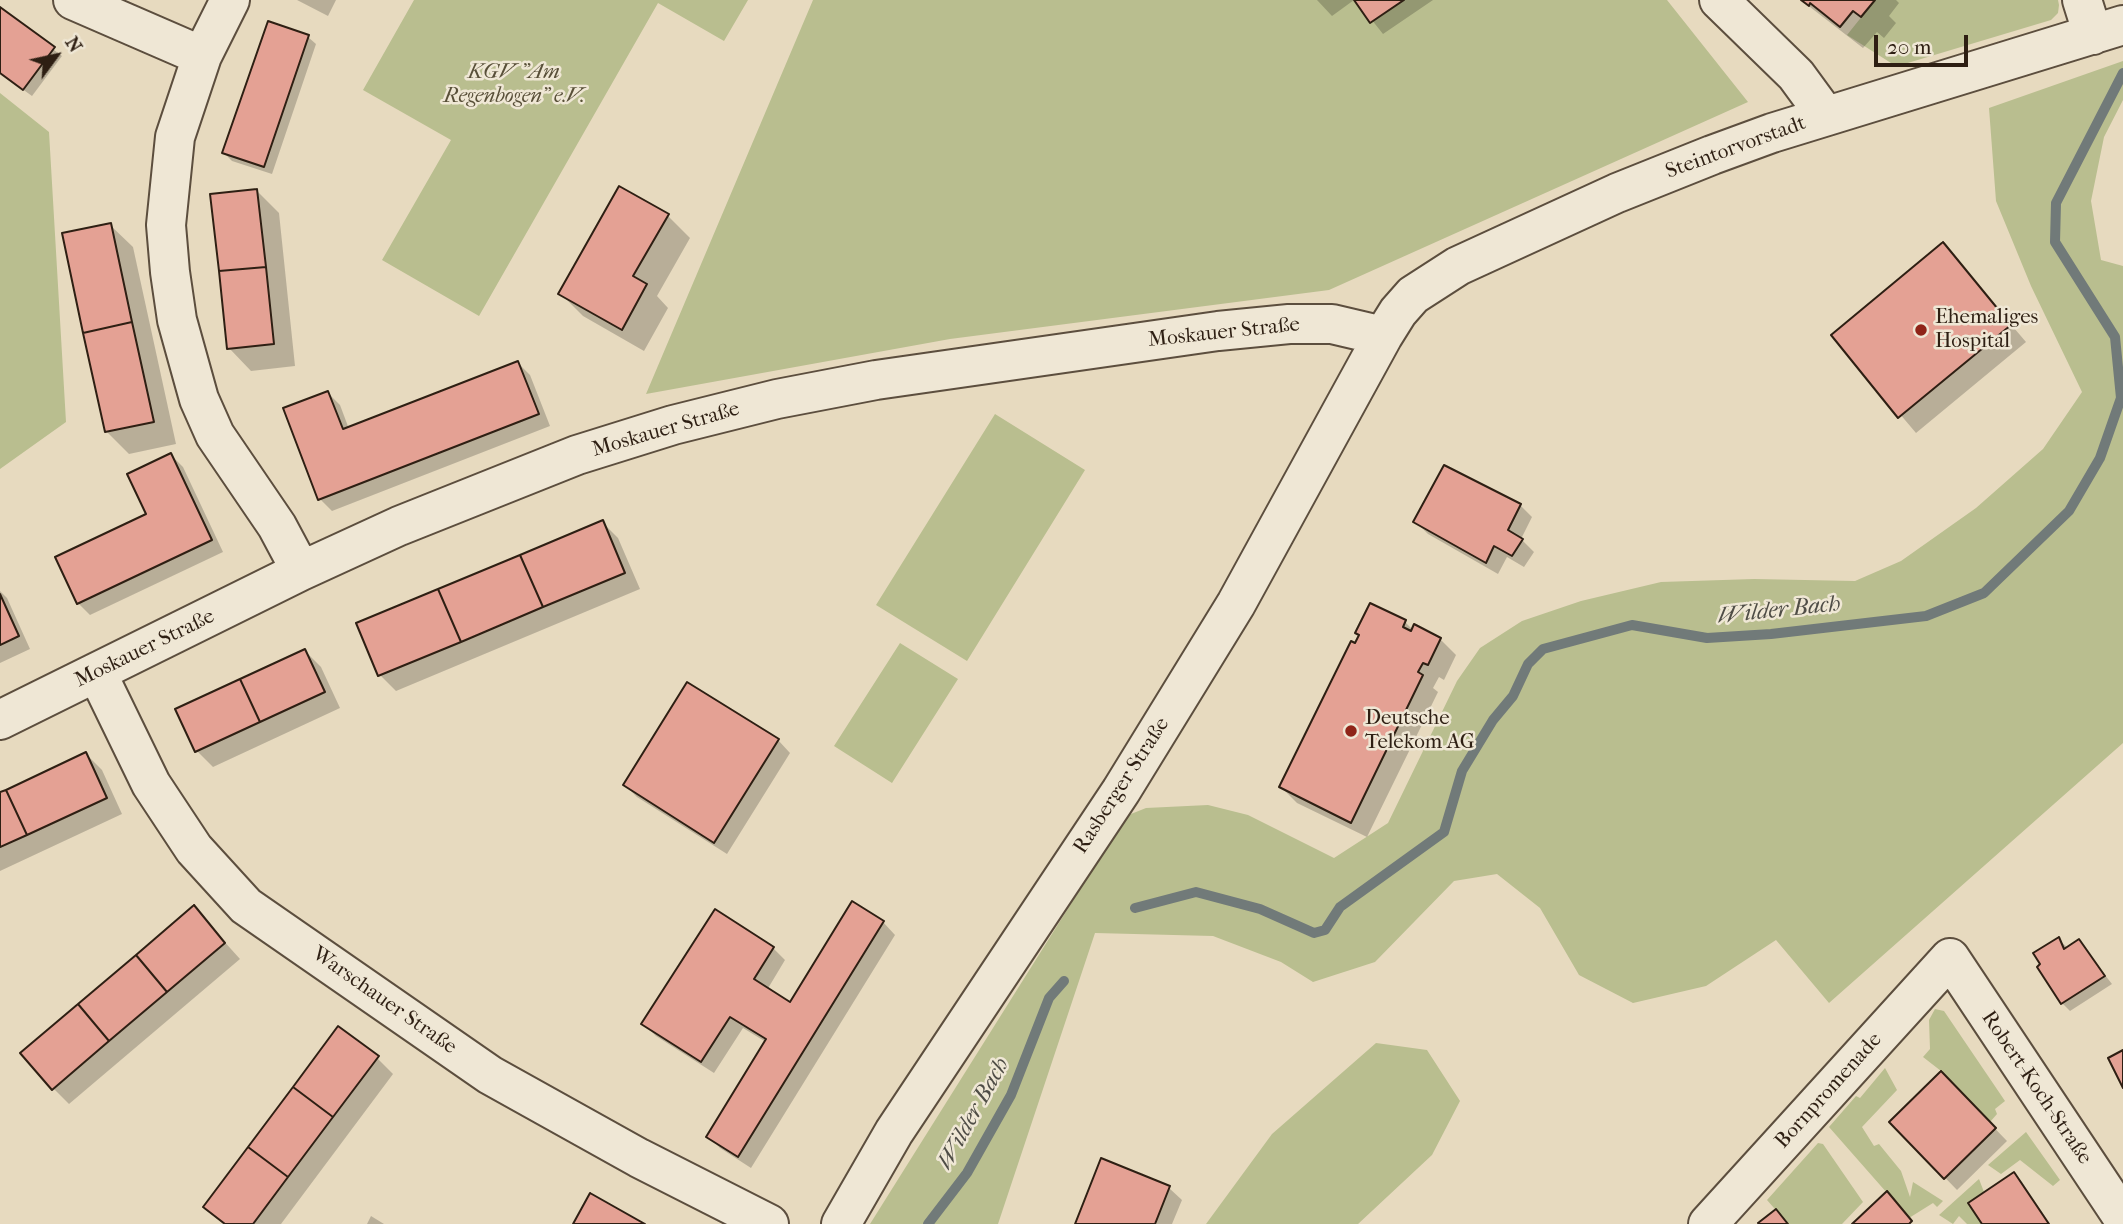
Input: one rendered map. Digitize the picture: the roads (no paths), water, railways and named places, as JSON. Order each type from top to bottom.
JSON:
[{"type":"street","points":[[73,0],[202,56]]},
{"type":"street","points":[[230,0],[202,56],[175,137],[166,225],[177,320],[199,399],[215,435],[284,537],[301,571]]},
{"type":"street","points":[[1719,0],[1796,75],[1826,116]]},
{"type":"street","name":"Steintorvorstadt","points":[[1383,335],[1413,295],[1458,267],[1617,193],[1736,146],[2102,23]]},
{"type":"street","name":"Moskauer Straße","points":[[0,720],[301,571],[399,526],[577,455],[673,425],[776,399],[876,380],[1218,331],[1332,324],[1383,335]]},
{"type":"street","name":"Rasberger Straße","points":[[841,1224],[894,1132],[1121,791],[1236,604],[1383,335]]},
{"type":"street","name":"Warschauer Straße","points":[[97,673],[151,784],[194,849],[246,906],[490,1075],[639,1158],[769,1224]]},
{"type":"street","name":"Robert-Koch-Straße","points":[[1950,958],[2112,1179],[2123,1218]]},
{"type":"street","name":"Bornpromenade","points":[[1708,1224],[1950,958]]},
{"type":"waterway","name":"Wilder Bach","points":[[1135,908],[1196,892],[1260,909],[1314,933],[1325,930],[1340,907],[1444,832],[1462,771],[1493,720],[1513,696],[1528,664],[1543,649],[1632,625],[1707,638],[1771,634],[1926,616],[1984,593],[2069,511],[2100,458],[2121,398],[2115,337],[2055,242],[2056,203],[2123,73]]},
{"type":"waterway","name":"Wilder Bach","points":[[928,1224],[967,1173],[1011,1095],[1049,998],[1064,981]]},
{"type":"place","name":"Ehemaliges Hospital","points":[[1921,330]]},
{"type":"place","name":"Deutsche Telekom AG","points":[[1351,731]]},
{"type":"park label","name":"KGV \"Am Regenbogen\" e.V.","points":[[514,85]]}]
